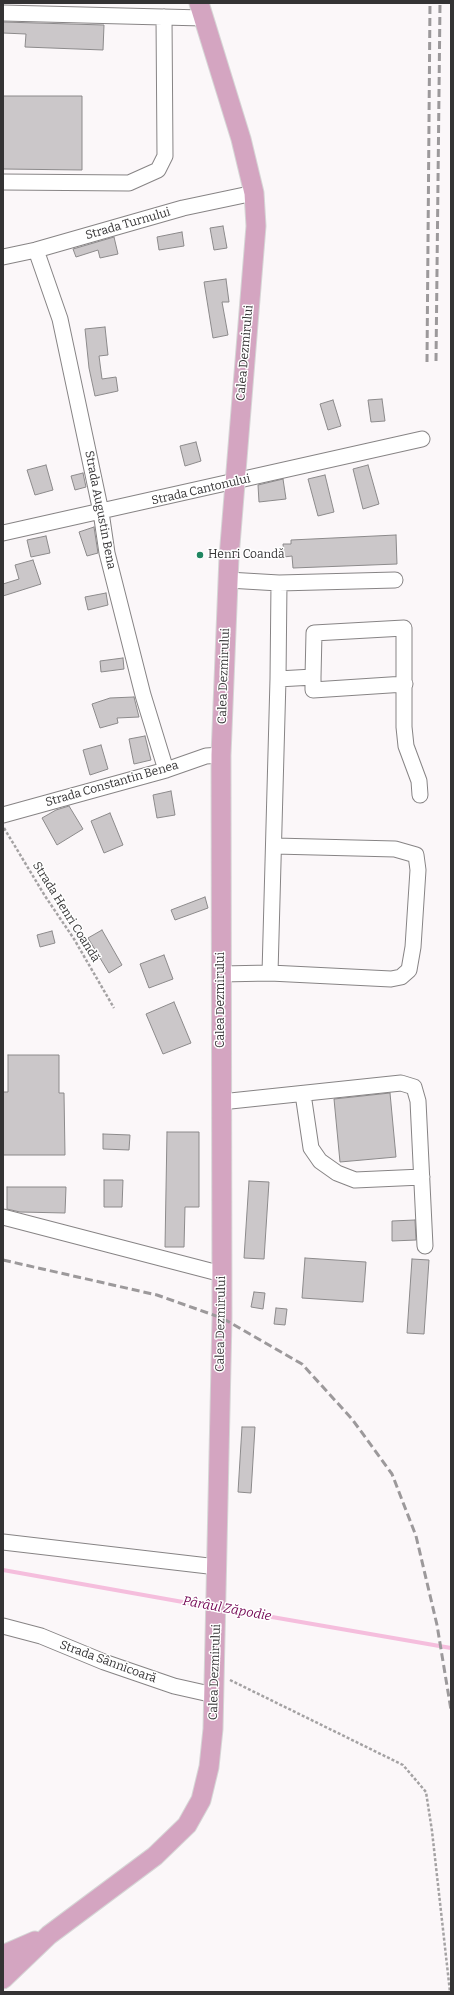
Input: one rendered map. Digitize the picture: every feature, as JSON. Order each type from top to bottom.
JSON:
[{"type":"main road","name":"Calea Dezmirului","points":[[3,1979],[49,1934],[155,1856],[187,1825],[201,1800],[209,1767],[215,1673],[222,1274],[221,755],[228,580],[234,482],[256,226],[254,193],[241,139],[201,10]]},
{"type":"main road","name":"Calea Dezmirului","points":[[3,1955],[49,1934]]},
{"type":"street","points":[[3,13],[164,17],[201,10]]},
{"type":"street","points":[[3,182],[129,183],[158,170],[165,156],[164,17]]},
{"type":"street","name":"Strada Turnului","points":[[3,257],[36,250],[183,208],[254,193]]},
{"type":"street","name":"Strada Augustin Bena","points":[[36,250],[60,319],[102,512],[107,553],[143,695],[166,770]]},
{"type":"street","name":"Strada Cantonului","points":[[3,534],[422,439]]},
{"type":"street","points":[[228,580],[279,583],[395,580]]},
{"type":"street","points":[[270,973],[275,846],[279,583]]},
{"type":"street","points":[[405,684],[313,690],[314,633],[404,628],[405,684],[404,727],[406,746],[419,781],[420,794]]},
{"type":"street","points":[[278,679],[313,678]]},
{"type":"street","name":"Strada Constantin Benea","points":[[3,815],[166,770],[206,756],[221,755]]},
{"type":"street","points":[[221,974],[270,973],[391,979],[401,977],[409,970],[413,947],[418,870],[416,855],[395,849],[275,846]]},
{"type":"street","points":[[222,1102],[401,1084],[414,1087],[418,1101],[425,1246]]},
{"type":"street","points":[[303,1094],[311,1148],[320,1161],[337,1173],[355,1180],[422,1177]]},
{"type":"street","points":[[3,1217],[222,1274]]},
{"type":"street","points":[[3,1542],[217,1570]]},
{"type":"street","name":"Strada Sânnicoară","points":[[3,1626],[41,1636],[104,1662],[174,1686],[214,1695]]},
{"type":"path","name":"Strada Henri Coandă","points":[[3,826],[45,896],[74,938],[114,1008]]},
{"type":"path","points":[[215,1673],[403,1765],[426,1792],[432,1830],[450,1992]]},
{"type":"building","points":[[3,22],[104,25],[103,50],[25,47],[26,34],[3,33]]},
{"type":"building","points":[[3,96],[82,96],[82,170],[3,169]]},
{"type":"building","points":[[223,226],[227,248],[214,250],[210,228]]},
{"type":"building","points":[[182,232],[184,246],[159,250],[157,237]]},
{"type":"building","points":[[114,237],[118,254],[100,258],[98,250],[76,257],[73,249]]},
{"type":"building","points":[[226,279],[229,302],[222,302],[228,335],[213,338],[204,282]]},
{"type":"building","points":[[105,327],[108,355],[99,356],[102,379],[116,377],[118,391],[95,396],[89,368],[85,329]]},
{"type":"building","points":[[382,399],[385,421],[371,422],[368,400]]},
{"type":"building","points":[[333,400],[341,426],[328,430],[320,404]]},
{"type":"building","points":[[196,442],[201,461],[185,466],[180,446]]},
{"type":"building","points":[[46,465],[53,490],[35,495],[27,470]]},
{"type":"building","points":[[368,465],[379,504],[363,509],[353,469]]},
{"type":"building","points":[[83,473],[86,487],[75,490],[71,476]]},
{"type":"building","points":[[325,475],[334,512],[318,516],[308,479]]},
{"type":"building","points":[[283,479],[286,499],[259,502],[258,485]]},
{"type":"building","points":[[94,527],[98,553],[87,556],[79,532]]},
{"type":"building","points":[[396,535],[397,564],[293,568],[292,556],[284,557],[283,544],[291,544],[291,540]]},
{"type":"building","points":[[46,536],[50,553],[31,557],[27,540]]},
{"type":"building","points":[[33,560],[41,584],[3,596],[3,584],[19,579],[15,565]]},
{"type":"building","points":[[106,593],[108,605],[88,610],[85,597]]},
{"type":"building","points":[[123,658],[124,669],[101,672],[100,661]]},
{"type":"building","points":[[134,697],[139,717],[117,718],[118,723],[100,728],[92,704],[110,698]]},
{"type":"building","points":[[145,736],[151,760],[134,764],[129,739]]},
{"type":"building","points":[[101,745],[108,769],[90,775],[83,750]]},
{"type":"building","points":[[171,791],[175,815],[157,818],[153,795]]},
{"type":"building","points":[[69,806],[83,829],[57,845],[42,818],[56,810]]},
{"type":"building","points":[[110,813],[123,845],[104,853],[91,821]]},
{"type":"building","points":[[205,897],[208,908],[175,920],[171,910]]},
{"type":"building","points":[[102,930],[122,965],[109,973],[88,938]]},
{"type":"building","points":[[52,931],[55,943],[40,947],[37,935]]},
{"type":"building","points":[[164,955],[173,979],[149,988],[140,964]]},
{"type":"building","points":[[174,1002],[191,1043],[163,1054],[146,1014]]},
{"type":"building","points":[[8,1055],[59,1055],[59,1093],[64,1093],[65,1155],[3,1155],[3,1092],[8,1092]]},
{"type":"building","points":[[390,1093],[396,1157],[340,1162],[334,1099]]},
{"type":"building","points":[[167,1132],[199,1132],[199,1207],[185,1207],[184,1247],[165,1247]]},
{"type":"building","points":[[103,1134],[130,1135],[129,1150],[103,1149]]},
{"type":"building","points":[[104,1180],[123,1180],[122,1207],[104,1207]]},
{"type":"building","points":[[249,1181],[269,1182],[264,1259],[244,1258]]},
{"type":"building","points":[[7,1187],[66,1187],[65,1213],[20,1212],[7,1209]]},
{"type":"building","points":[[415,1220],[416,1240],[392,1241],[392,1221]]},
{"type":"building","points":[[305,1258],[366,1262],[363,1302],[302,1298]]},
{"type":"building","points":[[412,1259],[429,1260],[424,1334],[407,1333]]},
{"type":"building","points":[[254,1292],[265,1293],[263,1309],[251,1307]]},
{"type":"building","points":[[276,1308],[287,1309],[285,1325],[274,1324]]},
{"type":"building","points":[[242,1427],[255,1427],[251,1493],[238,1492]]},
{"type":"waterway","name":"Pârâul Zăpodie","points":[[3,1570],[211,1607]]},
{"type":"waterway","name":"Pârâul Zăpodie","points":[[220,1608],[451,1648]]},
{"type":"railway","points":[[427,362],[430,3]]},
{"type":"railway","points":[[436,361],[440,3]]},
{"type":"railway","points":[[3,1260],[157,1295],[222,1318],[302,1364],[352,1419],[392,1474],[416,1536],[437,1625],[451,1710]]},
{"type":"place","name":"Henri Coandă","points":[[200,555]]}]
